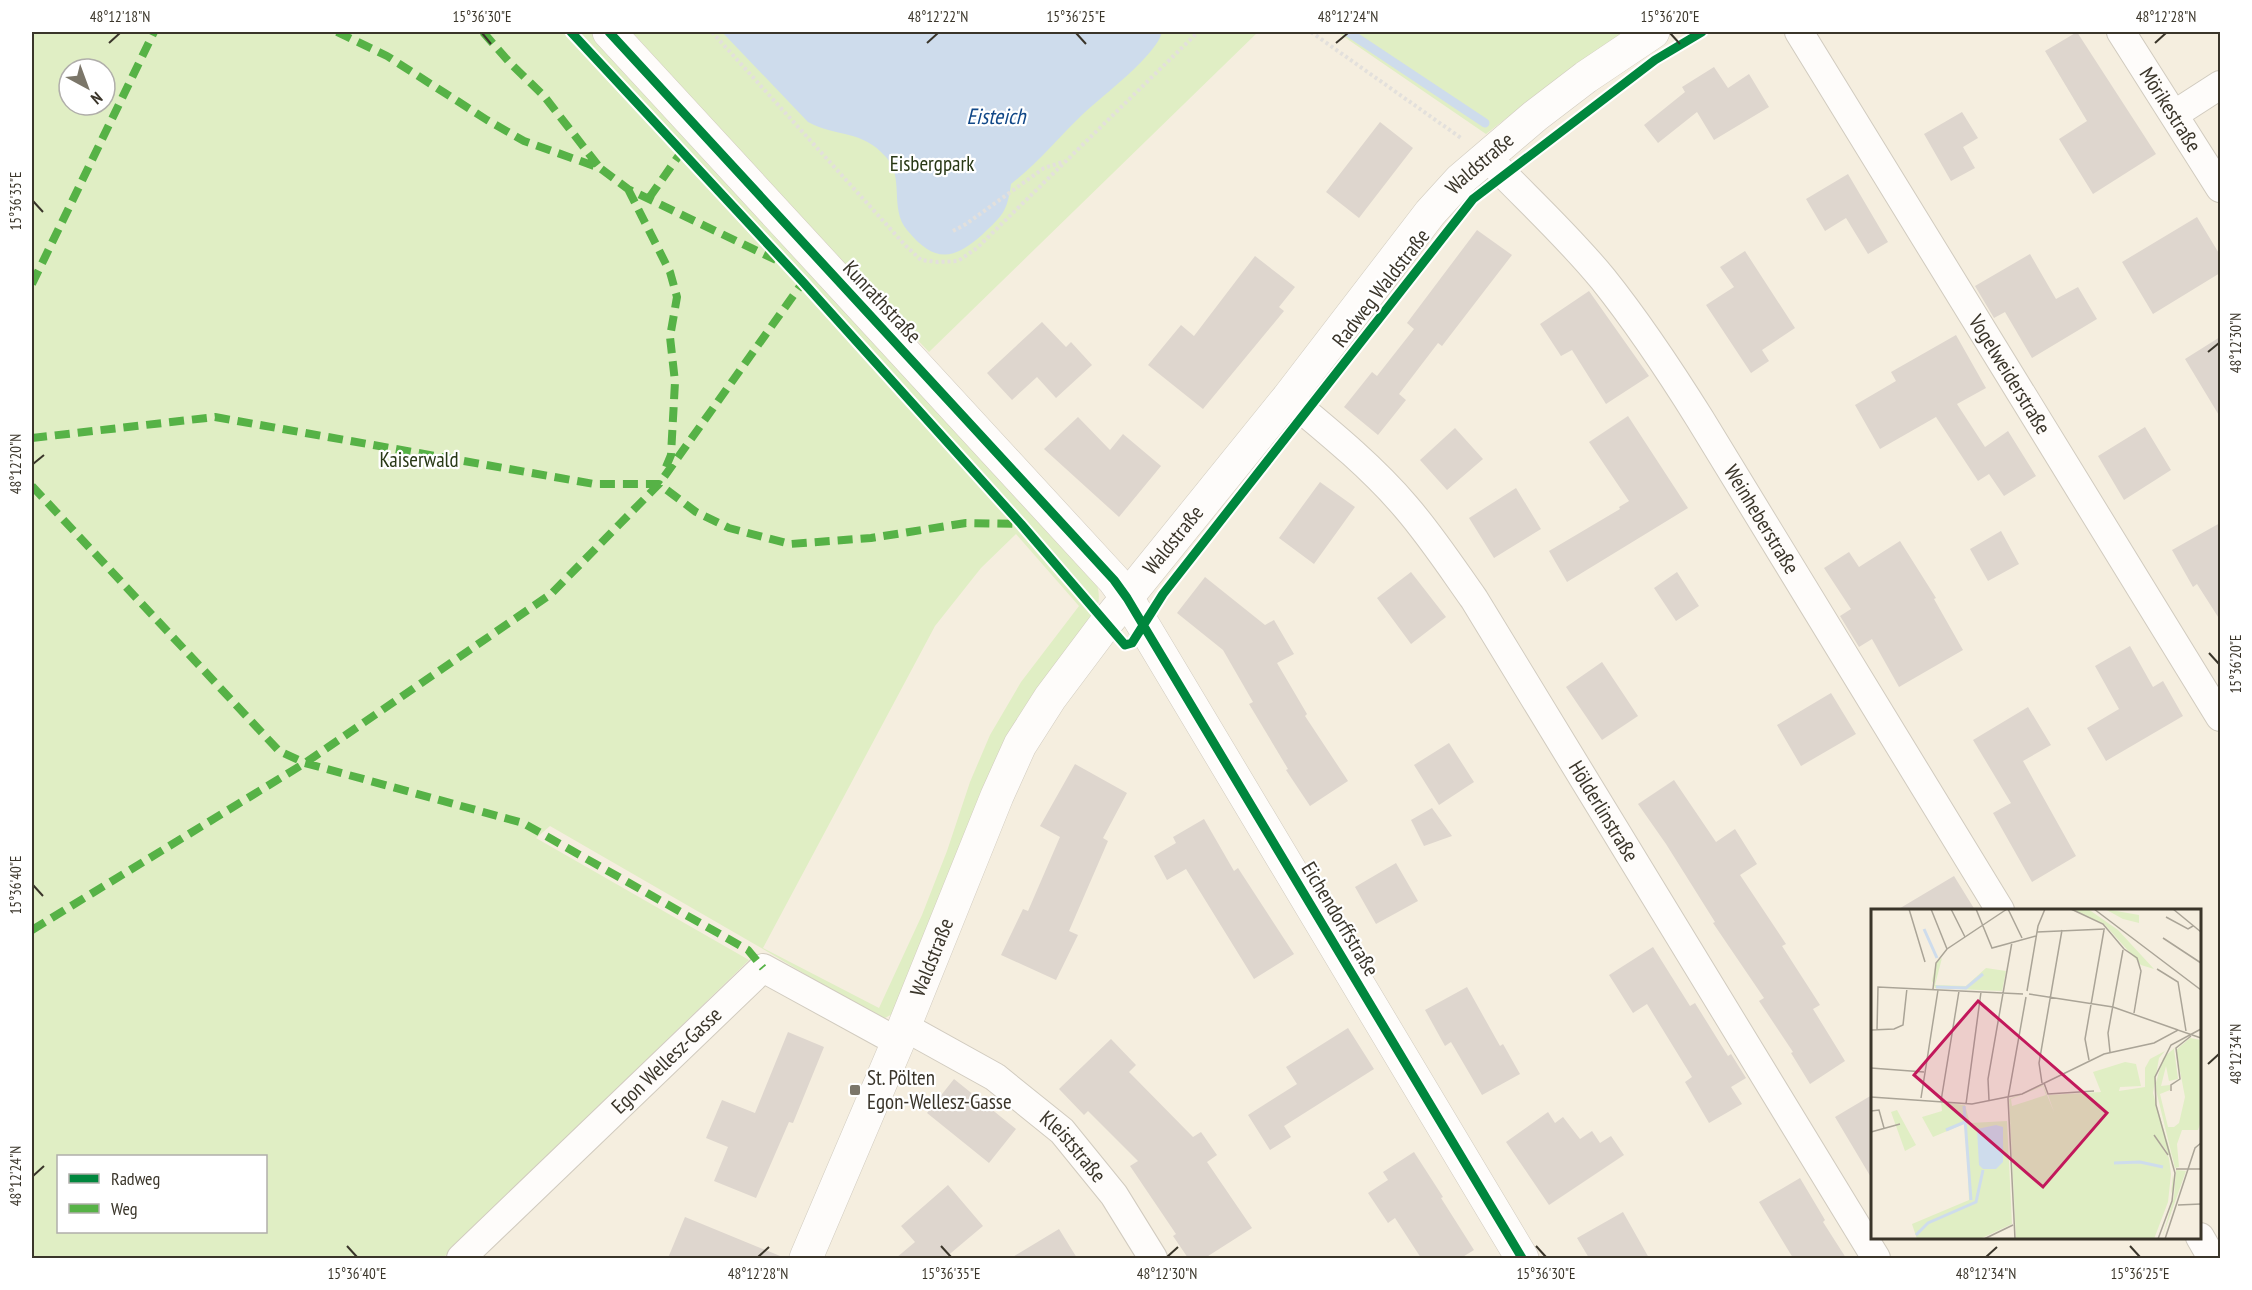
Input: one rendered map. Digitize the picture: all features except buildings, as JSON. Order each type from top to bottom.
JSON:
[{"type":"street","name":"Kunrathstraße","points":[[609,32],[1114,580],[1127,598]]},
{"type":"street","name":"Waldstraße","points":[[806,1258],[901,1034],[996,796],[1020,745],[1050,698],[1127,598],[1288,398],[1430,213],[1486,156],[1586,77],[1653,32]]},
{"type":"street","name":"Vogelweiderstraße","points":[[1799,32],[2220,717]]},
{"type":"street","name":"Mörikestraße","points":[[2121,32],[2220,188]]},
{"type":"street","points":[[2175,114],[2220,85]]},
{"type":"street","name":"Weinheberstraße","points":[[1486,156],[1566,236],[1603,279],[1650,341],[1713,439],[1999,909]]},
{"type":"street","name":"Hölderlinstraße","points":[[1288,398],[1365,464],[1405,506],[1440,550],[1474,599],[1876,1258]]},
{"type":"street","name":"Eichendorffstraße","points":[[1127,598],[1522,1258]]},
{"type":"street","name":"Egon Wellesz-Gasse","points":[[461,1258],[763,968],[901,1034]]},
{"type":"street","name":"Kleiststraße","points":[[901,1034],[995,1077],[1062,1131],[1114,1194],[1153,1258]]},
{"type":"street","points":[[2200,1239],[2212,1258]]},
{"type":"path","points":[[712,32],[844,179],[921,260],[958,261],[977,248],[1197,32]]},
{"type":"path","points":[[1311,32],[1486,156]]},
{"type":"path","points":[[953,231],[1044,168],[1064,162]]},
{"type":"green space","name":"Kaiserwald","points":[[32,32],[592,32],[1089,571],[1099,594],[1095,616],[894,1013],[885,1018],[877,1017],[550,826],[536,838],[749,960],[443,1258],[32,1258]],"holes":[[[1016,534],[1079,606],[1021,682],[990,735],[970,782],[922,915],[879,1008],[763,948],[935,626],[981,568]]]},
{"type":"green space","name":"Eisbergpark","points":[[625,32],[1258,32],[929,352]]},
{"type":"green space","points":[[1337,32],[1627,32],[1532,98],[1486,134]]},
{"type":"water","name":"Eisteich","points":[[722,32],[1162,32],[1158,42],[1140,63],[1011,184],[1006,207],[995,222],[972,243],[953,253],[944,254],[935,253],[926,248],[907,230],[899,212],[892,165],[877,148],[858,138],[808,122]]},
{"type":"waterway","points":[[1348,32],[1485,123]]},
{"type":"marked path","points":[[32,284],[154,32]]},
{"type":"marked path","points":[[337,32],[387,56],[524,141],[600,168],[628,189],[776,260]]},
{"type":"marked path","points":[[483,32],[510,63],[544,96],[600,168]]},
{"type":"marked path","points":[[649,198],[682,151]]},
{"type":"marked path","points":[[628,189],[670,272],[677,297],[670,337],[675,382],[671,455],[666,467]]},
{"type":"marked path","points":[[32,930],[305,763],[551,594],[659,484],[803,282]]},
{"type":"marked path","points":[[32,438],[215,417],[594,484],[659,484],[696,512],[729,528],[790,544],[871,538],[966,523],[1021,524]]},
{"type":"marked path","points":[[32,486],[279,751],[305,763],[523,823],[748,950],[763,968]]},
{"type":"cycle path","name":"Radweg Waldstraße","points":[[571,32],[803,282],[1021,524],[1125,645],[1132,643],[1163,594],[1473,199],[1655,60],[1702,32]]},
{"type":"cycle path","points":[[609,32],[1114,580],[1127,598],[1522,1258]]},
{"type":"place","name":"St. Pölten Egon-Wellesz-Gasse","points":[[855,1090]]}]
